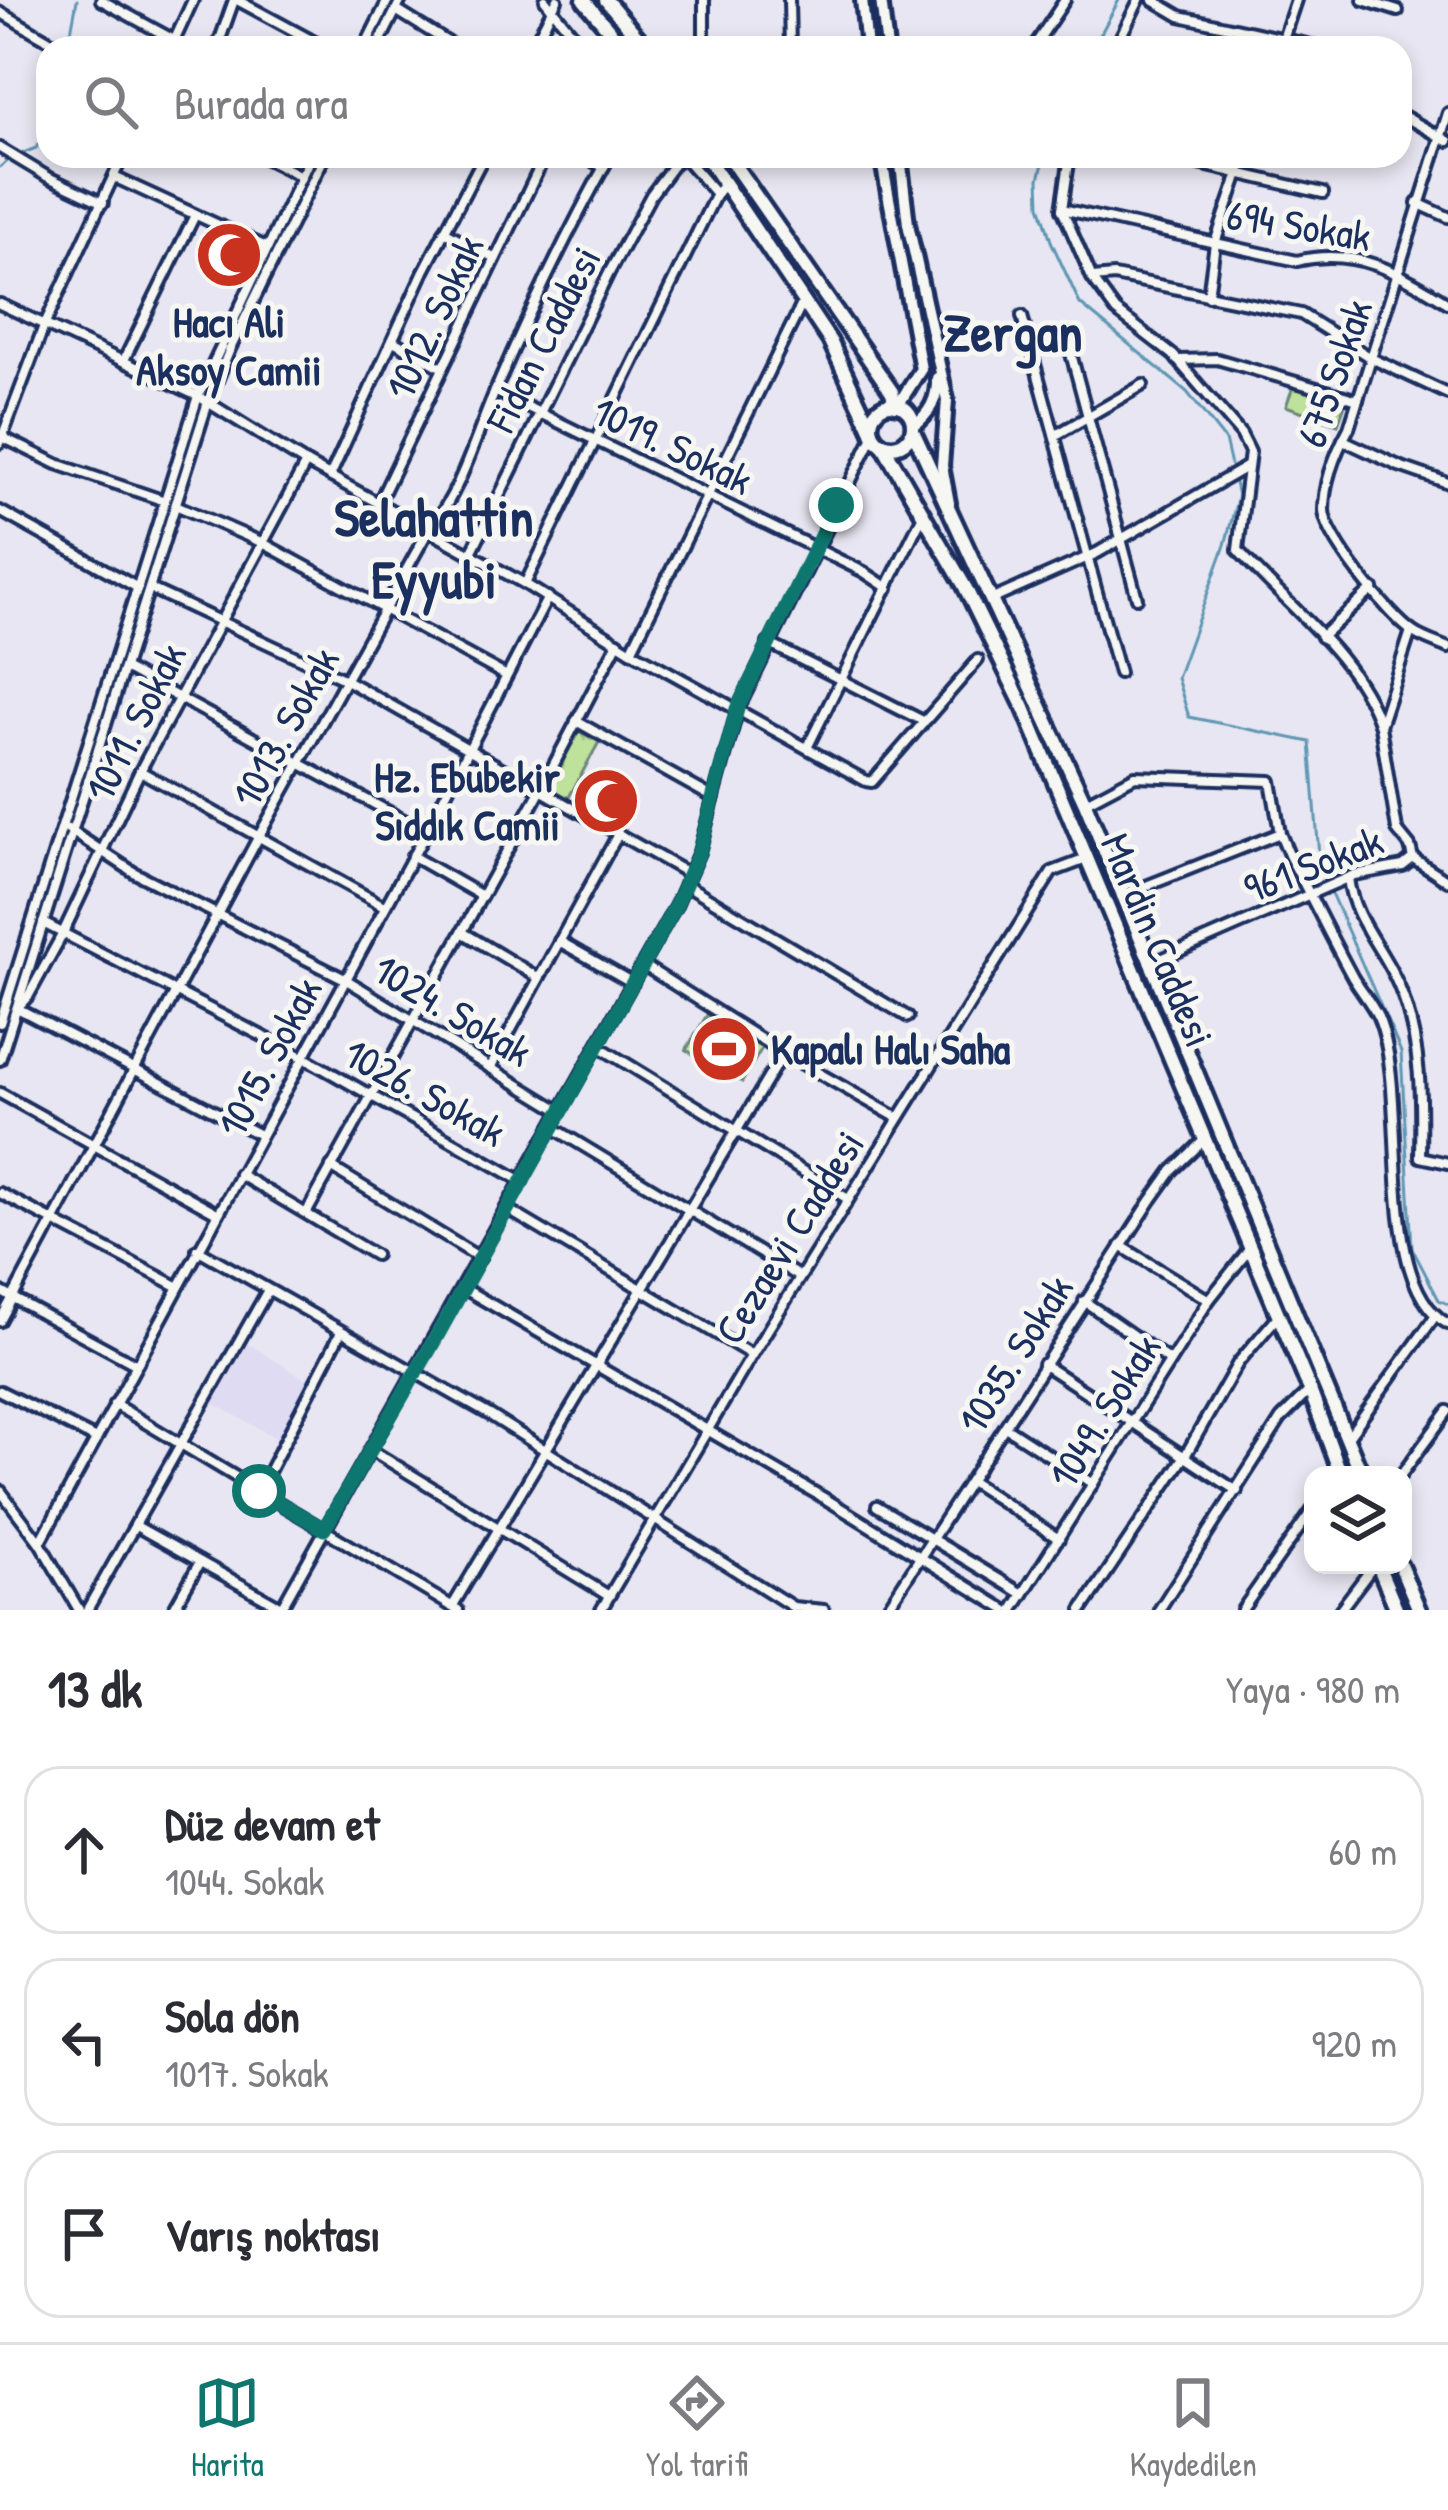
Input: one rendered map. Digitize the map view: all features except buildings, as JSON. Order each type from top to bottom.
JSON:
[{"type":"highway","points":[[584,0],[615,36]]},
{"type":"highway","points":[[606,0],[637,36]]},
{"type":"highway","name":"Mardin Caddesi","points":[[715,168],[830,341],[876,436],[924,512],[1024,708],[1310,1390],[1336,1466]]},
{"type":"highway","name":"Mardin Caddesi","points":[[736,168],[892,392],[896,405],[909,413],[952,518],[1085,803],[1358,1466]]},
{"type":"highway","points":[[896,405],[878,410],[876,436],[903,444],[913,429]]},
{"type":"highway","points":[[1380,1574],[1396,1610]]},
{"type":"highway","points":[[1404,1574],[1419,1610]]},
{"type":"main road","points":[[862,0],[866,36]]},
{"type":"main road","points":[[881,0],[886,36]]},
{"type":"main road","points":[[883,168],[921,369],[896,405]]},
{"type":"main road","name":"Mardin Caddesi","points":[[901,168],[908,224],[947,400],[942,466],[952,518]]},
{"type":"main road","points":[[913,429],[934,400],[937,363]]},
{"type":"street","points":[[100,0],[159,36]]},
{"type":"street","points":[[176,36],[194,0]]},
{"type":"street","points":[[222,36],[235,0],[303,36]]},
{"type":"street","points":[[370,36],[388,0]]},
{"type":"street","points":[[383,36],[400,0]]},
{"type":"street","points":[[704,0],[704,36]]},
{"type":"street","points":[[788,0],[790,36]]},
{"type":"street","points":[[1041,36],[1065,0]]},
{"type":"street","points":[[1121,36],[1139,0]]},
{"type":"street","points":[[1153,0],[1180,16],[1256,36]]},
{"type":"street","points":[[1284,36],[1296,0]]},
{"type":"street","points":[[1363,0],[1397,11]]},
{"type":"street","points":[[537,36],[551,2]]},
{"type":"street","points":[[551,2],[575,36]]},
{"type":"street","points":[[396,10],[438,36]]},
{"type":"street","points":[[0,12],[40,36]]},
{"type":"street","name":"675 Sokak","points":[[1411,631],[1328,530],[1324,511],[1336,453],[1358,400],[1417,203],[1444,138],[1448,113]]},
{"type":"street","points":[[1412,121],[1444,138]]},
{"type":"street","points":[[0,148],[103,203]]},
{"type":"street","points":[[118,168],[44,326],[1,440],[165,500]]},
{"type":"street","points":[[285,168],[301,176]]},
{"type":"street","points":[[0,1023],[198,396],[305,168]]},
{"type":"street","points":[[0,1060],[207,405],[319,168]]},
{"type":"street","points":[[330,474],[478,168]]},
{"type":"street","name":"1012. Sokak","points":[[378,504],[536,168]]},
{"type":"street","name":"1013. Sokak","points":[[0,1322],[259,836],[428,531],[444,512],[495,391],[603,168]]},
{"type":"street","name":"Fidan Caddesi","points":[[470,555],[641,215],[673,168]]},
{"type":"street","points":[[692,168],[716,194]]},
{"type":"street","points":[[1068,168],[1062,209],[1092,278],[1116,311],[1177,359],[1241,434],[1250,452],[1238,550],[1321,637],[1372,703],[1380,726]]},
{"type":"street","points":[[1214,168],[1323,193]]},
{"type":"street","points":[[1208,296],[1215,243],[1241,168]]},
{"type":"street","points":[[114,177],[266,248]]},
{"type":"street","points":[[525,584],[726,182]]},
{"type":"street","points":[[1417,203],[1448,217]]},
{"type":"street","name":"694 Sokak","points":[[1062,209],[1297,261],[1329,253],[1400,272],[1448,303]]},
{"type":"street","points":[[124,360],[195,214]]},
{"type":"street","points":[[444,231],[494,258]]},
{"type":"street","points":[[1092,278],[1114,277],[1301,314],[1371,358],[1448,394]]},
{"type":"street","points":[[632,651],[804,301]]},
{"type":"street","points":[[0,304],[198,396],[306,463],[548,597],[632,651],[872,782],[978,659]]},
{"type":"street","points":[[1022,316],[1118,673]]},
{"type":"street","points":[[1067,339],[1137,598]]},
{"type":"street","points":[[393,341],[443,368]]},
{"type":"street","points":[[1177,359],[1217,359],[1358,400]]},
{"type":"street","points":[[1056,435],[1143,385]]},
{"type":"street","name":"1019. Sokak","points":[[495,391],[888,588]]},
{"type":"street","points":[[136,1526],[281,1609],[687,879],[737,709],[876,436]]},
{"type":"street","points":[[1343,440],[1448,483]]},
{"type":"street","name":"1011. Sokak","points":[[16,1007],[28,995],[62,935],[140,771],[306,463]]},
{"type":"street","points":[[993,598],[1087,557],[1249,465]]},
{"type":"street","points":[[178,506],[261,542],[505,675]]},
{"type":"street","points":[[0,511],[138,589]]},
{"type":"street","points":[[807,748],[924,512]]},
{"type":"street","points":[[151,589],[346,680],[470,749],[908,1017]]},
{"type":"street","points":[[1321,637],[1373,589]]},
{"type":"street","name":"1015. Sokak","points":[[40,1544],[548,597]]},
{"type":"street","points":[[1411,631],[1448,648]]},
{"type":"street","name":"961 Sokak","points":[[1148,964],[1346,879],[1402,866],[1413,858],[1397,830],[1380,726],[1411,631]]},
{"type":"street","points":[[307,1212],[618,641]]},
{"type":"street","points":[[769,643],[923,721]]},
{"type":"street","points":[[126,669],[426,832]]},
{"type":"street","points":[[576,721],[714,798]]},
{"type":"street","points":[[140,771],[384,906]]},
{"type":"street","points":[[1085,803],[1135,776],[1271,781],[1280,833],[1378,1019],[1393,1083],[1404,1252],[1417,1288],[1448,1324]]},
{"type":"street","name":"1024. Sokak","points":[[60,824],[102,853],[345,979],[561,1111]]},
{"type":"street","points":[[1121,896],[1280,833]]},
{"type":"street","points":[[490,1068],[617,836]]},
{"type":"street","points":[[412,856],[482,896]]},
{"type":"street","name":"Cezaevi Caddesi","points":[[601,1610],[752,1354],[1052,872],[1089,858]]},
{"type":"street","points":[[1413,858],[1448,880]]},
{"type":"street","points":[[1346,879],[1351,901],[1400,989],[1421,1075],[1420,1157],[1448,1162]]},
{"type":"street","name":"1026. Sokak","points":[[43,923],[303,1057],[522,1181]]},
{"type":"street","points":[[462,932],[539,978]]},
{"type":"street","points":[[559,941],[633,982]]},
{"type":"street","points":[[643,965],[898,1118]]},
{"type":"street","points":[[16,1007],[260,1135]]},
{"type":"street","points":[[598,1046],[848,1198]]},
{"type":"street","points":[[114,1404],[455,1608],[498,1528],[783,1053]]},
{"type":"street","points":[[0,1093],[217,1213]]},
{"type":"street","points":[[552,1127],[800,1277]]},
{"type":"street","name":"1035. Sokak","points":[[886,1610],[1121,1246],[1172,1171],[1205,1139]]},
{"type":"street","points":[[331,1167],[479,1258]]},
{"type":"street","points":[[239,1174],[375,1255]]},
{"type":"street","points":[[0,1193],[177,1286]]},
{"type":"street","points":[[507,1209],[752,1354]]},
{"type":"street","points":[[1121,1246],[1209,1300]]},
{"type":"street","name":"1049. Sokak","points":[[1010,1610],[1209,1300],[1251,1247]]},
{"type":"street","points":[[197,1249],[547,1450],[793,1607],[824,1610]]},
{"type":"street","points":[[463,1288],[1010,1610]]},
{"type":"street","points":[[0,1490],[83,1610],[136,1526],[268,1290]]},
{"type":"street","points":[[0,1291],[135,1364]]},
{"type":"street","points":[[1084,1301],[1170,1361]]},
{"type":"street","points":[[1082,1610],[1185,1456],[1238,1364],[1279,1315]]},
{"type":"street","points":[[1347,1438],[1436,1315]]},
{"type":"street","points":[[259,1491],[341,1332]]},
{"type":"street","points":[[1042,1364],[1238,1491]]},
{"type":"street","points":[[1159,1610],[1281,1420],[1310,1390]]},
{"type":"street","points":[[0,1391],[94,1438]]},
{"type":"street","points":[[1408,1466],[1448,1412]]},
{"type":"street","points":[[1004,1427],[1093,1484]]},
{"type":"street","points":[[370,1450],[609,1596]]},
{"type":"street","points":[[970,1481],[1059,1539]]},
{"type":"street","points":[[877,1506],[1023,1594]]},
{"type":"street","points":[[1242,1610],[1304,1522]]},
{"type":"street","points":[[173,1610],[200,1562]]},
{"type":"street","points":[[1340,1610],[1369,1574]]},
{"type":"shaded area","points":[[245,1342],[310,1382],[278,1439],[211,1402]]},
{"type":"green space","points":[[1293,387],[1345,405],[1338,424],[1286,406]]},
{"type":"green space","points":[[578,731],[599,742],[568,799],[548,788]]},
{"type":"green space","name":"Kapalı Halı Saha","points":[[707,1015],[762,1048],[742,1082],[686,1050]]},
{"type":"waterway","points":[[70,36],[77,0]]},
{"type":"waterway","points":[[1100,36],[1119,0]]},
{"type":"waterway","points":[[18,155],[36,148]]},
{"type":"waterway","points":[[0,167],[9,159]]},
{"type":"waterway","points":[[1042,168],[1040,205],[1080,304],[1187,392],[1225,440],[1238,496],[1177,678],[1189,717],[1310,742],[1320,868],[1401,1052],[1412,1248],[1439,1300],[1448,1304]]},
{"type":"place","name":"Hacı Ali Aksoy Camii","points":[[229,255]]},
{"type":"place","name":"Hz. Ebubekir Sıddık Camii","points":[[606,801]]},
{"type":"place","name":"Kapalı Halı Saha","points":[[724,1049]]},
{"type":"district","name":"Zergan","points":[[1013,332]]},
{"type":"district","name":"Selahattin Eyyubi","points":[[434,548]]},
{"type":"route","points":[[259,1491],[324,1529],[415,1374],[675,907],[699,852],[737,709],[836,505]]}]
